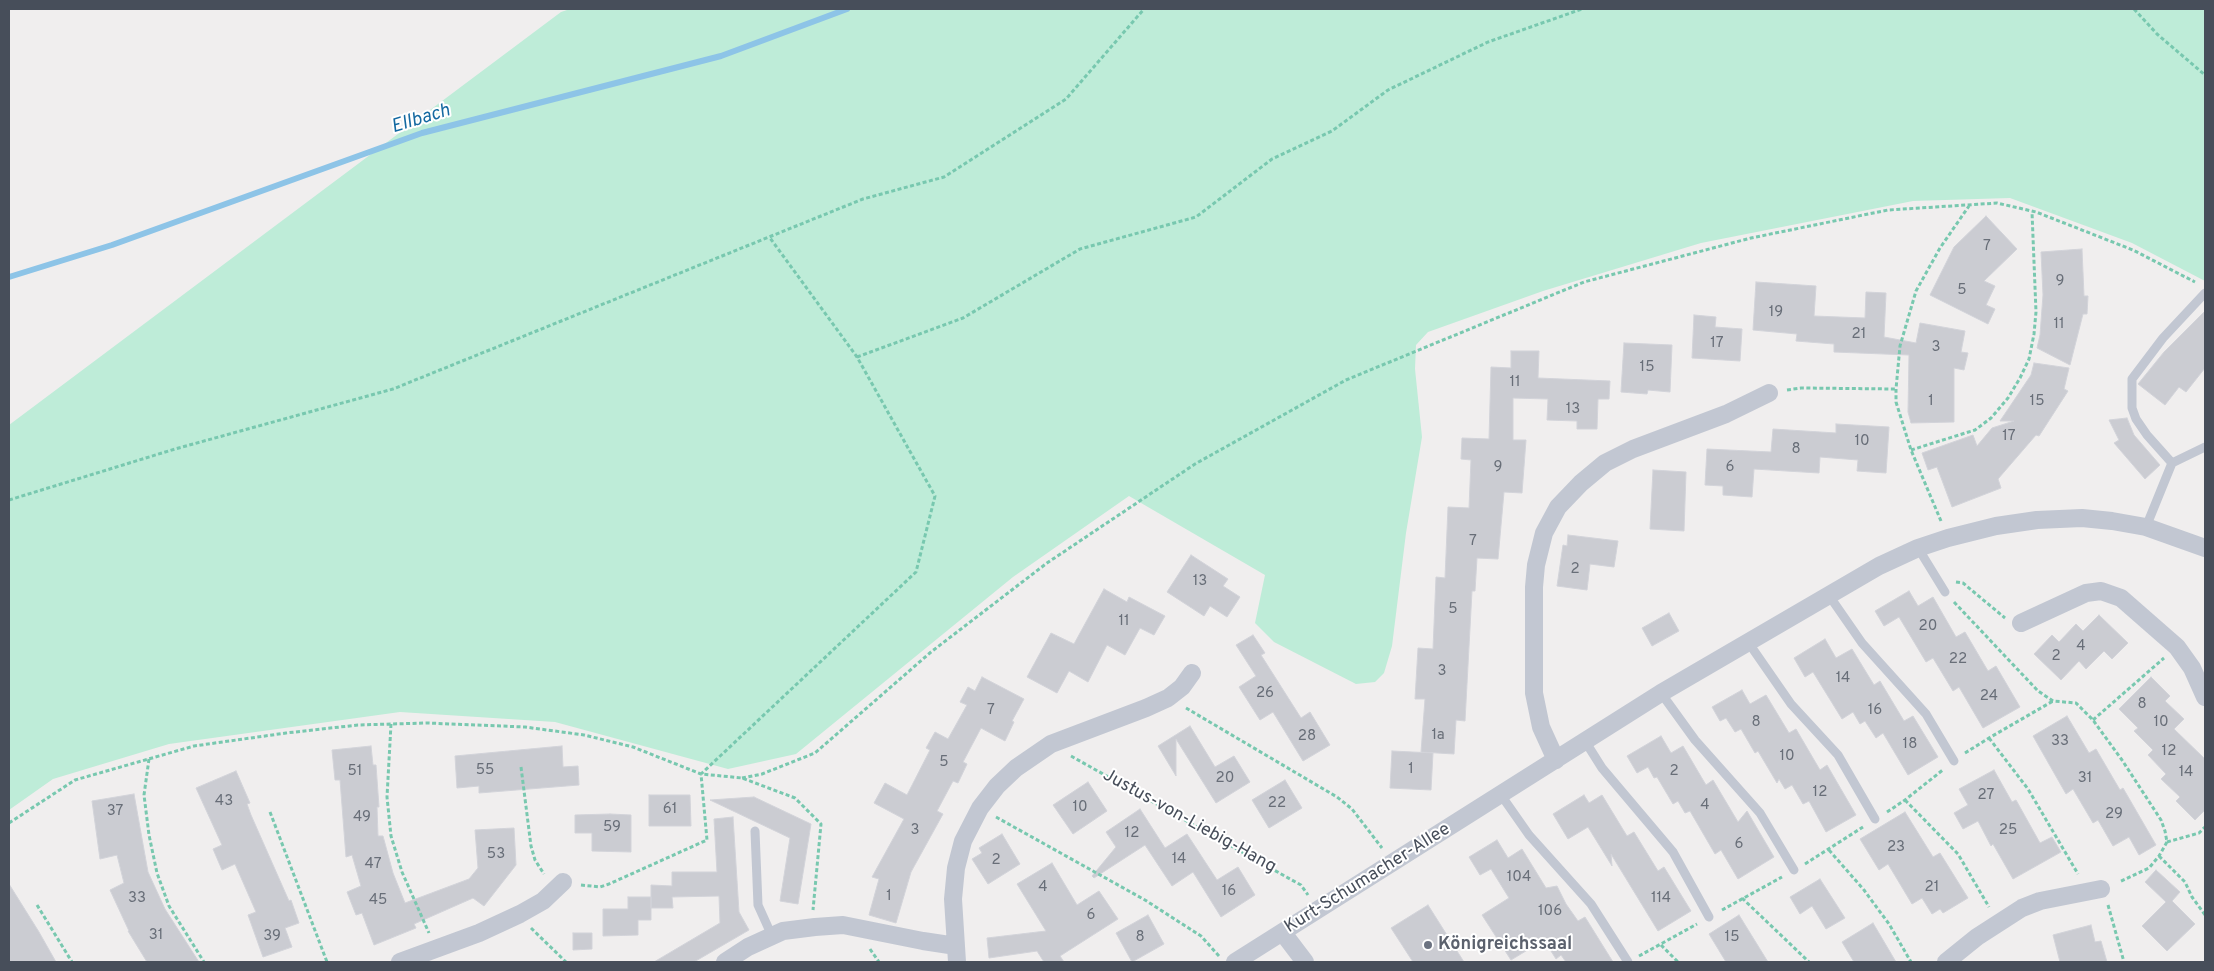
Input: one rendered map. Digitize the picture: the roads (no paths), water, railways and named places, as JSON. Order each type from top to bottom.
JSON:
[{"type":"street","points":[[1556,760],[1541,727],[1534,694],[1534,596],[1536,564],[1544,533],[1558,507],[1580,483],[1605,463],[1633,449],[1726,414],[1769,393]]},
{"type":"street","name":"Kurt-Schumacher-Allee","points":[[1235,962],[1661,693],[1828,594],[1879,566],[1918,548],[1996,526],[2037,520],[2082,518],[2112,520],[2146,527],[2205,548]]},
{"type":"street","points":[[2021,623],[2086,593],[2102,591],[2121,598],[2177,647],[2192,668],[2205,697]]},
{"type":"street","points":[[725,962],[748,947],[783,931],[843,925],[923,942],[957,954],[953,899],[956,868],[963,841],[980,808],[997,786],[1016,768],[1051,744],[1168,698],[1182,687],[1192,673]]},
{"type":"street","points":[[400,962],[437,949],[520,914],[543,901],[559,887]]},
{"type":"street","points":[[1946,962],[1998,923],[2040,900],[2093,890]]},
{"type":"street","points":[[1283,933],[1305,962]]},
{"type":"lane","points":[[2172,463],[2147,435],[2136,419],[2132,408],[2132,379],[2163,338],[2205,293]]},
{"type":"lane","points":[[2146,527],[2172,463],[2205,448]]},
{"type":"lane","points":[[1918,548],[1945,592]]},
{"type":"lane","points":[[1828,594],[1862,643],[1926,714],[1954,761]]},
{"type":"lane","points":[[1748,642],[1791,704],[1838,755],[1875,819]]},
{"type":"lane","points":[[1661,693],[1695,740],[1760,813],[1794,870]]},
{"type":"lane","points":[[1585,741],[1602,768],[1673,852],[1709,917]]},
{"type":"lane","points":[[1500,795],[1529,835],[1591,904],[1628,962]]},
{"type":"lane","points":[[755,831],[758,905],[772,936]]},
{"type":"waterway","name":"Ellbach","points":[[9,277],[112,245],[422,133],[721,56],[847,9]]},
{"type":"place","name":"Königreichssaal","points":[[1428,945]]}]
